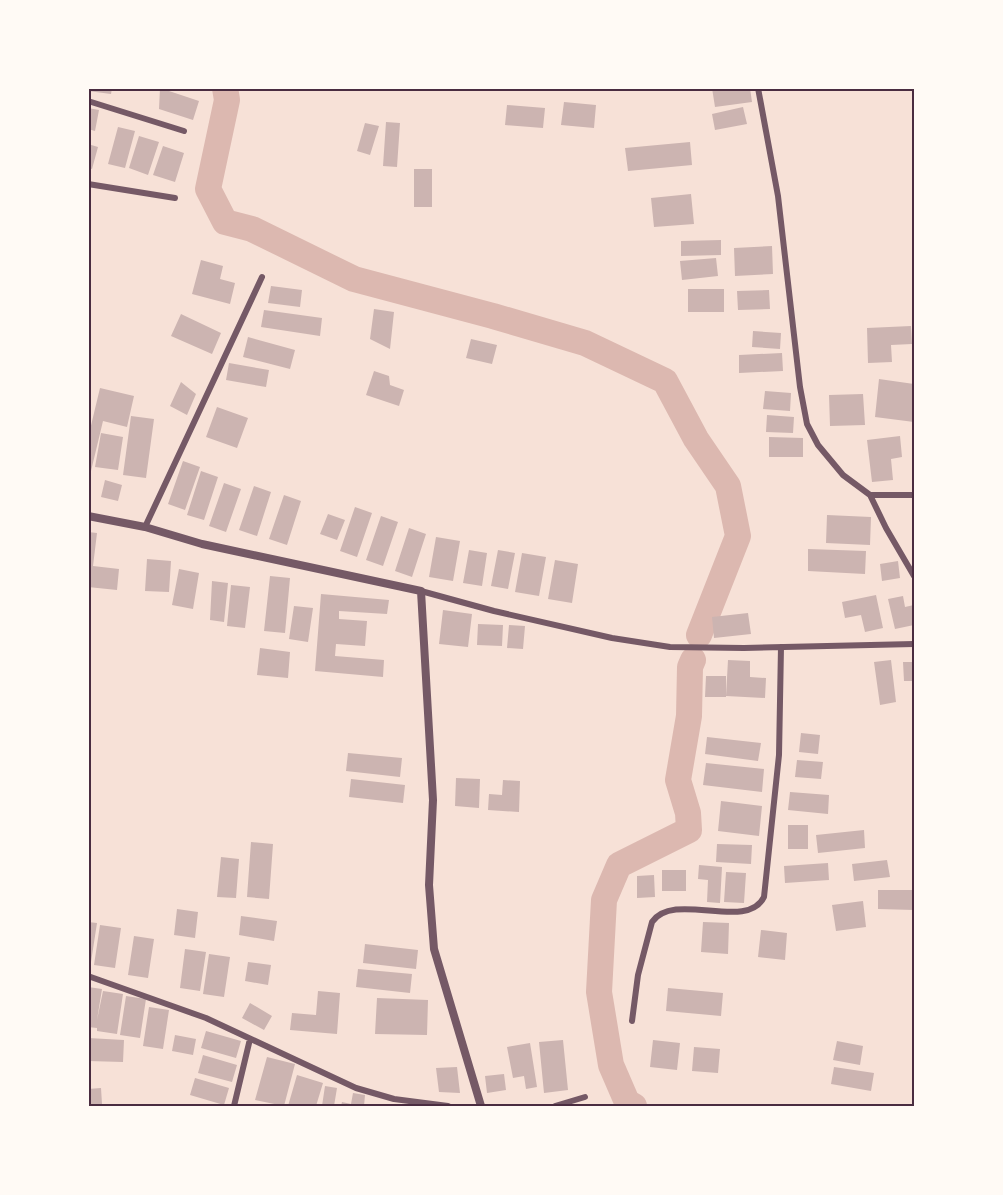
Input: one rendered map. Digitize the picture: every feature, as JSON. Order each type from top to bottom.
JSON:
[{"type":"street","points":[[758,88],[778,196],[800,387],[807,424],[818,446],[843,475],[870,495],[886,528],[915,576]]},
{"type":"street","points":[[88,101],[184,131]]},
{"type":"street","points":[[88,184],[175,198]]},
{"type":"street","points":[[145,527],[262,277]]},
{"type":"street","points":[[870,495],[915,495]]},
{"type":"street","points":[[88,516],[145,527],[202,544],[420,591],[494,611],[624,640],[670,647],[915,644]]},
{"type":"street","points":[[420,591],[433,800],[429,885],[434,949],[481,1107]]},
{"type":"street","points":[[632,1021],[638,975],[652,922],[656,916],[672,910],[748,910],[761,903],[764,897],[779,755],[781,647]]},
{"type":"street","points":[[88,976],[206,1018],[356,1088],[394,1099],[448,1107]]},
{"type":"street","points":[[234,1107],[250,1039]]},
{"type":"street","points":[[555,1107],[585,1098]]},
{"type":"building","points":[[88,88],[112,88],[111,94],[88,91]]},
{"type":"building","points":[[160,88],[199,101],[193,120],[159,109]]},
{"type":"building","points":[[712,88],[750,88],[752,102],[715,107]]},
{"type":"building","points":[[564,102],[596,105],[594,128],[561,125]]},
{"type":"building","points":[[507,105],[545,108],[543,128],[505,125]]},
{"type":"building","points":[[743,107],[747,124],[715,130],[712,114]]},
{"type":"building","points":[[88,108],[99,110],[95,131],[88,129]]},
{"type":"building","points":[[386,122],[400,123],[397,167],[383,166]]},
{"type":"building","points":[[365,123],[379,126],[370,155],[357,151]]},
{"type":"building","points":[[118,127],[135,131],[125,168],[108,164]]},
{"type":"building","points":[[139,136],[159,142],[148,175],[129,168]]},
{"type":"building","points":[[690,142],[692,165],[628,171],[625,148]]},
{"type":"building","points":[[88,144],[98,147],[92,169],[88,168]]},
{"type":"building","points":[[163,146],[184,153],[175,182],[153,175]]},
{"type":"building","points":[[414,169],[432,169],[432,207],[414,207]]},
{"type":"building","points":[[691,194],[694,224],[654,227],[651,198]]},
{"type":"building","points":[[721,240],[721,255],[681,256],[681,241]]},
{"type":"building","points":[[772,246],[773,274],[735,276],[734,248]]},
{"type":"building","points":[[716,258],[718,276],[682,280],[680,261]]},
{"type":"building","points":[[201,260],[223,266],[220,279],[235,283],[230,304],[192,294]]},
{"type":"building","points":[[271,286],[302,290],[300,307],[268,303]]},
{"type":"building","points":[[688,289],[724,289],[724,312],[688,312]]},
{"type":"building","points":[[769,290],[770,309],[738,310],[737,291]]},
{"type":"building","points":[[374,309],[394,312],[390,349],[370,339]]},
{"type":"building","points":[[264,310],[322,318],[320,336],[261,327]]},
{"type":"building","points":[[181,314],[221,333],[212,354],[171,336]]},
{"type":"building","points":[[911,326],[912,344],[891,345],[892,362],[868,363],[867,328]]},
{"type":"building","points":[[753,331],[781,333],[780,349],[752,347]]},
{"type":"building","points":[[248,337],[295,350],[290,369],[243,357]]},
{"type":"building","points":[[471,339],[497,345],[492,364],[466,358]]},
{"type":"building","points":[[782,353],[783,371],[739,373],[739,355]]},
{"type":"building","points":[[229,363],[269,370],[266,387],[226,380]]},
{"type":"building","points":[[374,371],[389,376],[390,385],[404,390],[399,406],[366,395]]},
{"type":"building","points":[[879,379],[914,384],[914,422],[875,417]]},
{"type":"building","points":[[181,382],[196,394],[187,415],[170,406]]},
{"type":"building","points":[[100,388],[134,396],[127,427],[103,421],[91,471],[88,471],[88,438]]},
{"type":"building","points":[[765,391],[791,393],[790,411],[763,409]]},
{"type":"building","points":[[863,394],[865,425],[830,426],[829,395]]},
{"type":"building","points":[[217,407],[248,418],[237,448],[206,437]]},
{"type":"building","points":[[767,415],[794,417],[793,433],[766,432]]},
{"type":"building","points":[[131,416],[154,419],[146,478],[123,475]]},
{"type":"building","points":[[101,433],[123,437],[118,470],[95,467]]},
{"type":"building","points":[[900,436],[902,457],[891,459],[893,480],[872,482],[867,440]]},
{"type":"building","points":[[769,437],[803,438],[803,457],[769,457]]},
{"type":"building","points":[[183,461],[200,467],[185,510],[168,504]]},
{"type":"building","points":[[201,471],[218,477],[204,520],[187,515]]},
{"type":"building","points":[[105,480],[122,485],[118,501],[101,497]]},
{"type":"building","points":[[224,483],[241,489],[226,532],[209,526]]},
{"type":"building","points":[[254,486],[271,492],[257,536],[239,530]]},
{"type":"building","points":[[284,495],[301,501],[287,545],[269,539]]},
{"type":"building","points":[[355,507],[372,513],[357,557],[340,551]]},
{"type":"building","points":[[328,514],[345,520],[337,540],[320,534]]},
{"type":"building","points":[[827,515],[871,517],[870,545],[826,543]]},
{"type":"building","points":[[381,516],[398,522],[383,566],[366,560]]},
{"type":"building","points":[[409,528],[426,534],[412,577],[395,571]]},
{"type":"building","points":[[88,532],[97,533],[93,566],[119,569],[117,590],[88,587]]},
{"type":"building","points":[[436,537],[460,541],[453,581],[429,577]]},
{"type":"building","points":[[808,549],[866,551],[865,574],[808,571]]},
{"type":"building","points":[[469,550],[487,553],[482,586],[463,583]]},
{"type":"building","points":[[498,550],[515,553],[508,589],[491,586]]},
{"type":"building","points":[[522,553],[546,557],[539,596],[515,592]]},
{"type":"building","points":[[147,559],[171,561],[169,592],[145,591]]},
{"type":"building","points":[[555,560],[578,564],[572,603],[548,599]]},
{"type":"building","points":[[898,561],[900,578],[882,581],[880,564]]},
{"type":"building","points":[[179,569],[199,573],[193,609],[172,605]]},
{"type":"building","points":[[270,576],[290,578],[285,633],[264,631]]},
{"type":"building","points":[[212,581],[228,583],[224,622],[210,620]]},
{"type":"building","points":[[231,585],[250,587],[245,628],[227,626]]},
{"type":"building","points":[[321,594],[389,600],[387,614],[339,611],[339,619],[367,621],[365,646],[336,644],[335,656],[384,660],[383,677],[315,671]]},
{"type":"building","points":[[876,595],[883,628],[865,632],[861,615],[845,618],[842,602]]},
{"type":"building","points":[[903,596],[905,607],[914,605],[914,625],[895,629],[888,599]]},
{"type":"building","points":[[294,606],[313,608],[308,642],[289,639]]},
{"type":"building","points":[[443,610],[472,614],[468,647],[439,644]]},
{"type":"building","points":[[748,613],[751,634],[714,638],[712,617]]},
{"type":"building","points":[[478,624],[503,625],[502,646],[477,645]]},
{"type":"building","points":[[509,625],[525,626],[523,649],[507,648]]},
{"type":"building","points":[[260,648],[290,652],[288,678],[257,675]]},
{"type":"building","points":[[728,660],[750,661],[750,677],[766,678],[765,698],[726,696]]},
{"type":"building","points":[[891,660],[896,702],[880,705],[874,662]]},
{"type":"building","points":[[903,662],[914,662],[914,681],[904,681]]},
{"type":"building","points":[[706,676],[726,676],[726,697],[705,697]]},
{"type":"building","points":[[801,733],[820,735],[818,754],[799,752]]},
{"type":"building","points":[[707,737],[761,743],[758,761],[705,754]]},
{"type":"building","points":[[348,753],[402,758],[400,777],[346,771]]},
{"type":"building","points":[[797,760],[823,762],[821,779],[795,777]]},
{"type":"building","points":[[706,763],[764,769],[762,792],[703,785]]},
{"type":"building","points":[[456,778],[480,779],[479,808],[455,806]]},
{"type":"building","points":[[351,779],[405,785],[403,803],[349,797]]},
{"type":"building","points":[[503,780],[520,781],[519,812],[488,810],[489,794],[502,795]]},
{"type":"building","points":[[790,792],[829,795],[828,814],[788,810]]},
{"type":"building","points":[[721,801],[762,806],[759,836],[718,831]]},
{"type":"building","points":[[788,825],[808,825],[808,849],[788,849]]},
{"type":"building","points":[[864,830],[865,848],[818,853],[816,835]]},
{"type":"building","points":[[251,842],[273,844],[269,899],[247,897]]},
{"type":"building","points":[[717,844],[752,845],[751,864],[716,862]]},
{"type":"building","points":[[221,857],[239,859],[236,898],[217,897]]},
{"type":"building","points":[[887,860],[890,877],[854,881],[852,864]]},
{"type":"building","points":[[828,863],[829,880],[785,883],[784,866]]},
{"type":"building","points":[[699,865],[722,867],[720,903],[707,902],[708,880],[698,879]]},
{"type":"building","points":[[662,870],[686,870],[686,891],[662,891]]},
{"type":"building","points":[[726,872],[746,873],[744,903],[724,902]]},
{"type":"building","points":[[654,875],[655,897],[637,898],[637,876]]},
{"type":"building","points":[[878,890],[914,890],[914,910],[878,909]]},
{"type":"building","points":[[863,901],[866,927],[836,931],[832,905]]},
{"type":"building","points":[[177,909],[198,912],[195,938],[174,935]]},
{"type":"building","points":[[241,916],[277,921],[274,941],[239,935]]},
{"type":"building","points":[[88,922],[97,923],[91,962],[88,962]]},
{"type":"building","points":[[703,922],[729,923],[728,954],[701,952]]},
{"type":"building","points":[[100,925],[121,928],[115,968],[94,965]]},
{"type":"building","points":[[761,930],[787,933],[785,960],[758,957]]},
{"type":"building","points":[[134,936],[154,939],[148,978],[128,975]]},
{"type":"building","points":[[365,944],[418,950],[416,969],[363,963]]},
{"type":"building","points":[[185,949],[206,952],[200,991],[180,988]]},
{"type":"building","points":[[209,954],[230,957],[224,997],[203,994]]},
{"type":"building","points":[[248,962],[271,965],[268,985],[245,981]]},
{"type":"building","points":[[358,969],[412,974],[410,993],[356,987]]},
{"type":"building","points":[[88,987],[102,989],[97,1020],[103,991],[123,994],[117,1034],[88,1027]]},
{"type":"building","points":[[668,988],[723,993],[721,1016],[666,1011]]},
{"type":"building","points":[[318,991],[340,993],[337,1034],[290,1030],[292,1013],[316,1015]]},
{"type":"building","points":[[126,996],[146,999],[140,1038],[120,1035]]},
{"type":"building","points":[[377,998],[428,1000],[427,1035],[375,1034]]},
{"type":"building","points":[[250,1003],[272,1016],[264,1030],[242,1018]]},
{"type":"building","points":[[149,1007],[169,1010],[163,1049],[143,1046]]},
{"type":"building","points":[[206,1031],[241,1041],[236,1058],[201,1048]]},
{"type":"building","points":[[175,1035],[196,1039],[193,1055],[172,1051]]},
{"type":"building","points":[[88,1038],[124,1040],[123,1062],[88,1061]]},
{"type":"building","points":[[563,1040],[568,1090],[544,1093],[539,1042]]},
{"type":"building","points":[[653,1040],[680,1043],[677,1070],[650,1067]]},
{"type":"building","points":[[837,1041],[863,1046],[860,1065],[833,1060]]},
{"type":"building","points":[[530,1043],[537,1087],[526,1089],[524,1076],[513,1078],[507,1047]]},
{"type":"building","points":[[694,1047],[720,1049],[718,1073],[692,1071]]},
{"type":"building","points":[[203,1055],[237,1065],[232,1082],[198,1073]]},
{"type":"building","points":[[267,1057],[295,1064],[284,1106],[255,1100]]},
{"type":"building","points":[[457,1067],[460,1093],[439,1092],[436,1068]]},
{"type":"building","points":[[834,1067],[874,1073],[871,1091],[831,1084]]},
{"type":"building","points":[[504,1074],[506,1090],[487,1093],[485,1076]]},
{"type":"building","points":[[297,1075],[323,1083],[316,1106],[288,1106]]},
{"type":"building","points":[[195,1078],[229,1088],[224,1105],[190,1095]]},
{"type":"building","points":[[325,1086],[337,1088],[334,1106],[322,1106]]},
{"type":"building","points":[[101,1088],[102,1104],[88,1105],[88,1089]]},
{"type":"building","points":[[353,1093],[365,1095],[364,1106],[341,1106],[342,1102],[351,1104]]},
{"type":"waterway","points":[[225,88],[227,100],[208,189],[225,222],[252,229],[354,279],[585,343],[665,381],[696,439],[728,486],[738,536],[699,635]]},
{"type":"waterway","points":[[634,1106],[627,1102],[611,1065],[599,992],[604,900],[619,865],[689,830],[688,813],[678,780],[689,716],[690,667],[693,660]]}]
